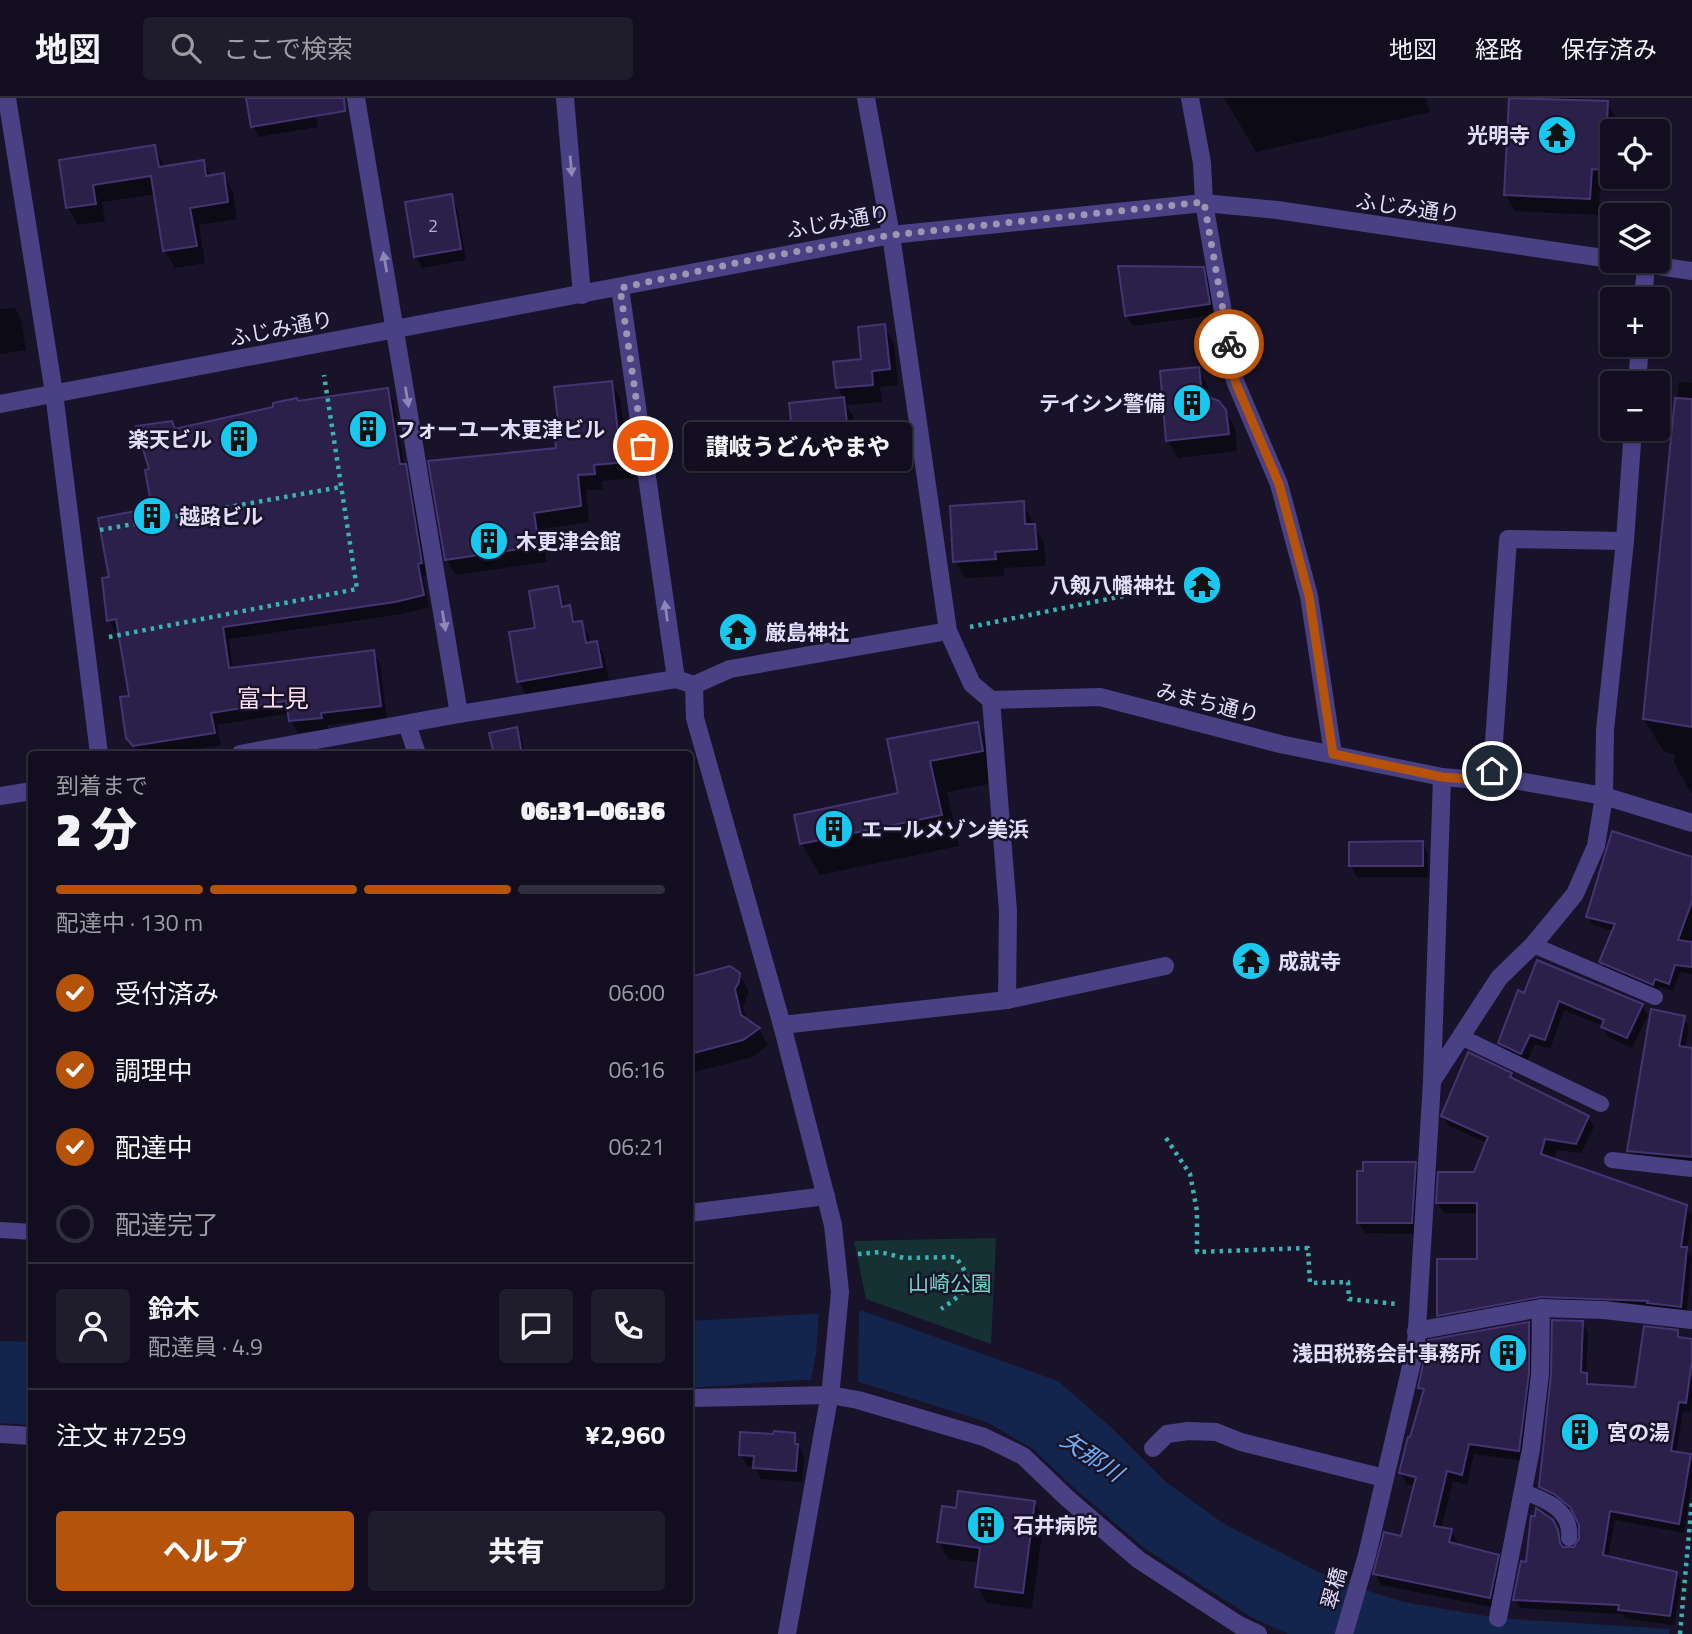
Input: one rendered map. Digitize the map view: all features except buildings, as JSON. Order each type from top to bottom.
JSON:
[{"type":"street","points":[[7,98],[54,393],[99,751]]},
{"type":"street","points":[[356,98],[459,714]]},
{"type":"street","points":[[565,98],[582,295]]},
{"type":"street","points":[[866,98],[891,235],[948,631],[972,684],[991,700],[1008,911],[1007,1000]]},
{"type":"street","points":[[1190,98],[1202,163],[1204,202],[1235,381],[1279,484],[1309,596],[1333,754]]},
{"type":"street","name":"ふじみ通り","points":[[0,404],[891,235],[1204,202],[1276,210],[1600,259]]},
{"type":"street","name":"ふじみ通り","points":[[1670,269],[1692,271]]},
{"type":"street","points":[[620,288],[676,678]]},
{"type":"street","points":[[1432,1081],[1499,978],[1534,945],[1575,894],[1596,846],[1604,796],[1605,730],[1625,541],[1632,441]]},
{"type":"street","points":[[1625,541],[1508,539],[1492,771],[1508,779],[1604,796],[1692,823]]},
{"type":"street","points":[[257,751],[676,678],[694,685],[730,669],[948,631]]},
{"type":"street","points":[[694,685],[695,718],[782,1025],[833,1225],[840,1292],[831,1391],[787,1634]]},
{"type":"street","name":"みまち通り","points":[[991,700],[1100,697],[1280,744],[1442,777],[1479,780],[1492,771]]},
{"type":"street","points":[[407,724],[416,751]]},
{"type":"street","name":"翠橋","points":[[1344,1634],[1367,1555],[1416,1345],[1432,1081],[1442,777]]},
{"type":"street","points":[[0,796],[28,791]]},
{"type":"street","points":[[782,1025],[1007,1000],[1165,966]]},
{"type":"street","points":[[693,1213],[826,1196]]},
{"type":"street","points":[[1498,1618],[1531,1449],[1539,1374],[1541,1308]]},
{"type":"street","points":[[1416,1331],[1541,1308],[1604,1310],[1692,1320]]},
{"type":"street","points":[[693,1398],[831,1391],[984,1437],[1023,1456],[1139,1560],[1237,1630],[1258,1634]]},
{"type":"street","points":[[1153,1448],[1167,1434],[1188,1431],[1216,1432],[1241,1442],[1384,1478]]},
{"type":"street","points":[[0,1434],[28,1436]]},
{"type":"lane","points":[[1534,945],[1655,997]]},
{"type":"lane","points":[[1461,1037],[1601,1104]]},
{"type":"lane","points":[[1612,1160],[1692,1169]]},
{"type":"lane","points":[[0,1230],[28,1232]]},
{"type":"lane","points":[[1523,1492],[1548,1500],[1563,1514],[1570,1528],[1569,1538]]},
{"type":"path","points":[[109,637],[357,589],[324,375]]},
{"type":"path","points":[[100,530],[341,487]]},
{"type":"path","points":[[948,631],[1148,591]]},
{"type":"path","points":[[1166,1138],[1191,1174],[1197,1211],[1197,1252],[1308,1248],[1310,1283],[1348,1282],[1349,1299],[1418,1306]]},
{"type":"path","points":[[857,1254],[880,1252],[904,1258],[955,1257],[967,1272],[967,1282],[957,1299],[941,1310]]},
{"type":"path","points":[[1680,1634],[1692,1500]]},
{"type":"green space","name":"山崎公園","points":[[996,1238],[991,1344],[866,1299],[854,1241]]},
{"type":"water","name":"矢那川","points":[[863,1311],[1058,1381],[1113,1429],[1166,1482],[1224,1524],[1335,1580],[1403,1602],[1498,1618],[1670,1629],[1669,1634],[1288,1634],[1251,1617],[1144,1548],[1033,1449],[987,1422],[856,1381],[799,1380],[693,1388],[693,1321]]},
{"type":"water","points":[[0,1341],[28,1342],[28,1425],[0,1423]]},
{"type":"pier","points":[[859,1308],[858,1384],[811,1381],[819,1310]]},
{"type":"way so far","points":[[643,446],[620,288],[854,241],[931,230],[1204,202],[1229,344]]},
{"type":"place","name":"光明寺","points":[[1557,135]]},
{"type":"place","name":"テイシン警備","points":[[1192,403]]},
{"type":"place","name":"フォーユー木更津ビル","points":[[368,429]]},
{"type":"place","name":"楽天ビル","points":[[239,439]]},
{"type":"place","name":"讃岐うどんやまや","points":[[643,446]]},
{"type":"place","name":"越路ビル","points":[[152,516]]},
{"type":"place","name":"木更津会館","points":[[489,541]]},
{"type":"place","name":"八剱八幡神社","points":[[1202,585]]},
{"type":"place","name":"厳島神社","points":[[738,632]]},
{"type":"place","name":"エールメゾン美浜","points":[[834,829]]},
{"type":"place","name":"成就寺","points":[[1251,961]]},
{"type":"place","name":"浅田税務会計事務所","points":[[1508,1353]]},
{"type":"place","name":"宮の湯","points":[[1580,1432]]},
{"type":"place","name":"石井病院","points":[[986,1525]]},
{"type":"district","name":"富士見","points":[[273,698]]},
{"type":"route","points":[[1229,344],[1235,381],[1279,484],[1309,596],[1333,754],[1442,777],[1479,780],[1492,771]]}]
